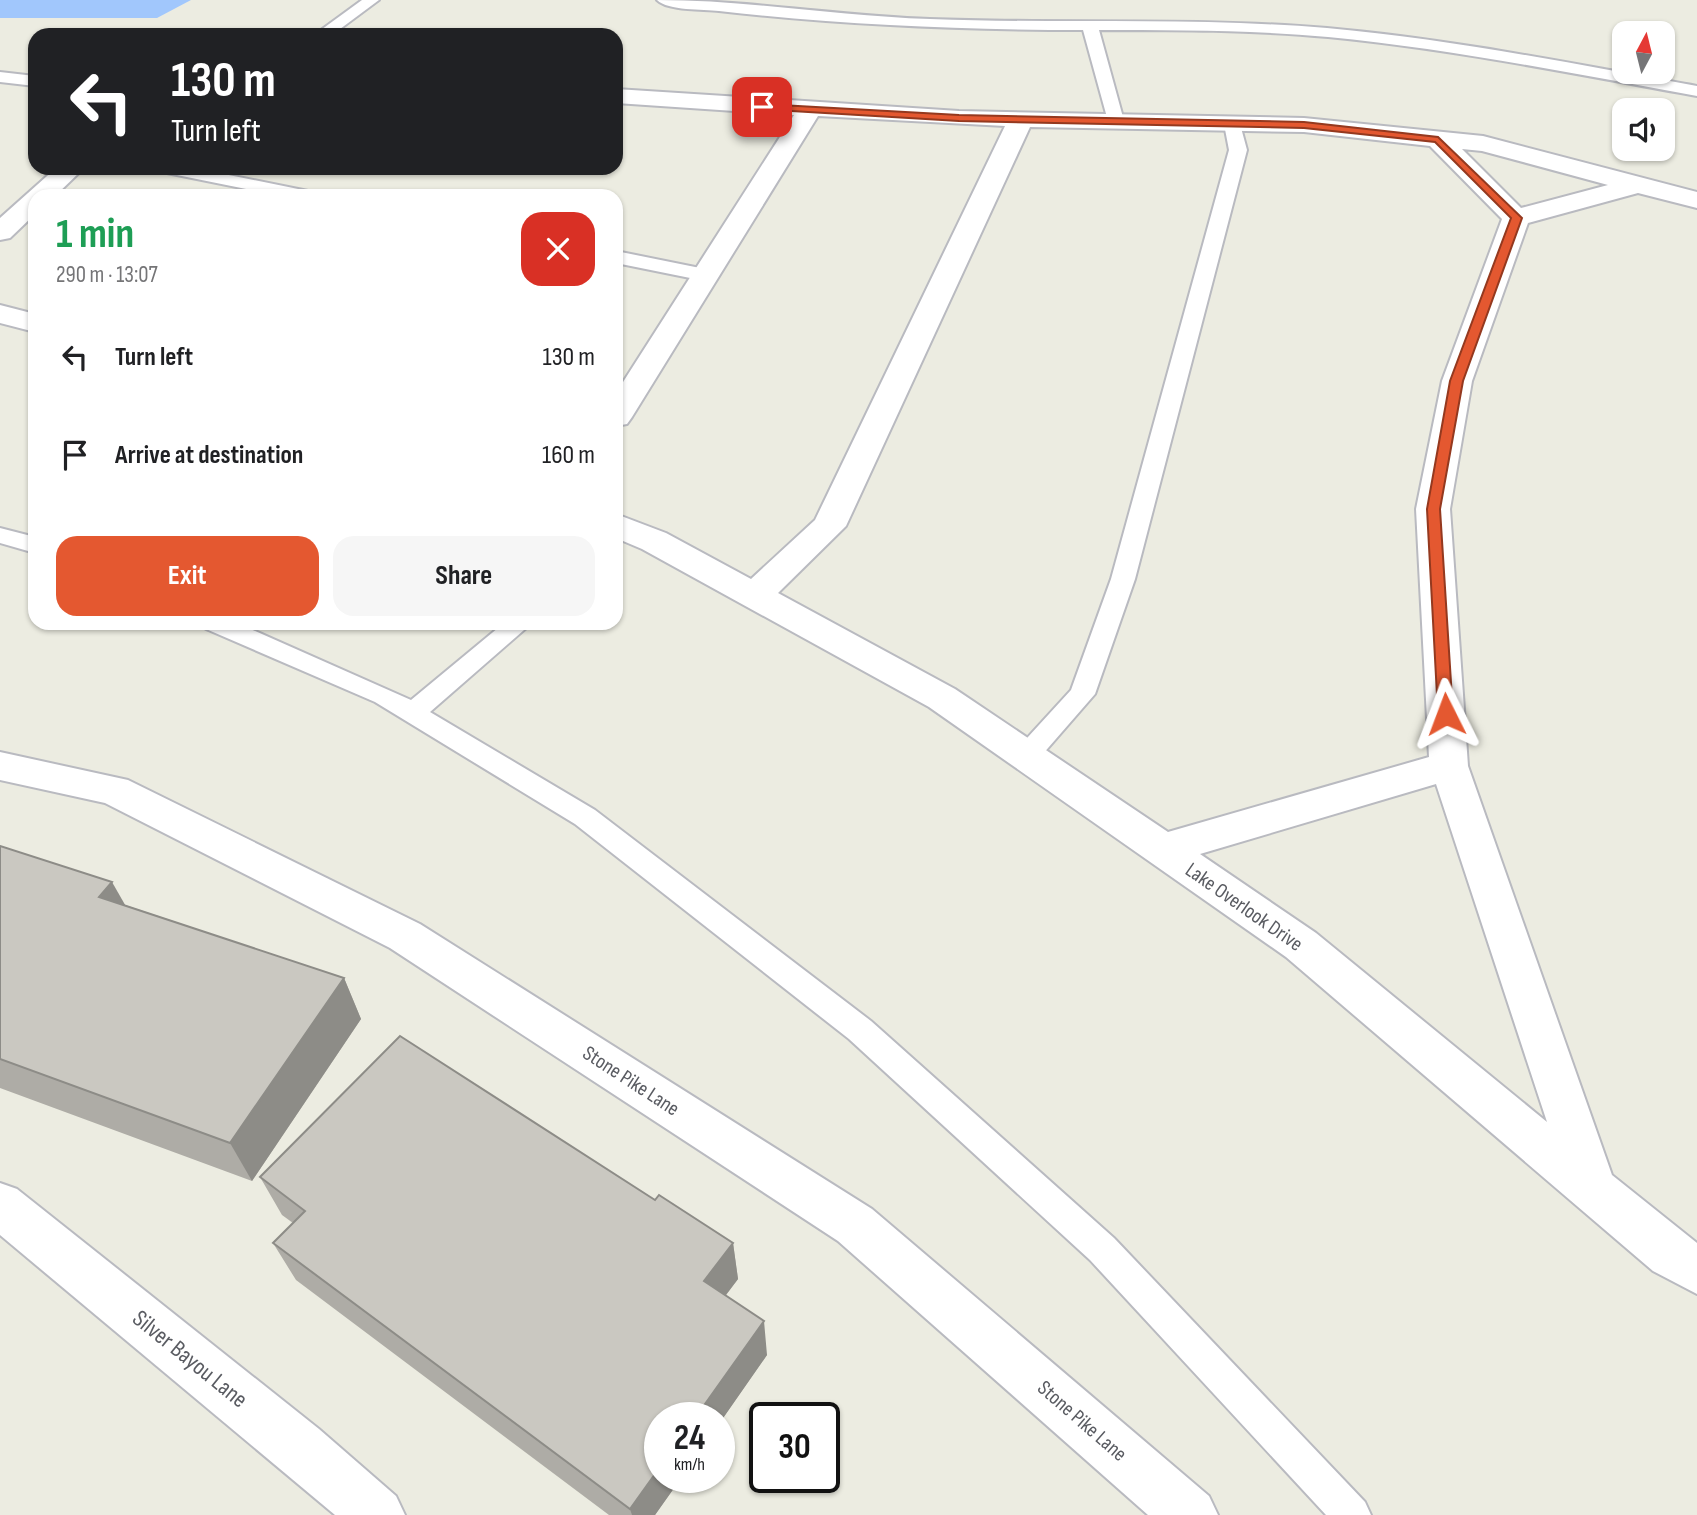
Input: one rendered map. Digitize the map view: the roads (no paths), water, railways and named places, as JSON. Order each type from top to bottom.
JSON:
[{"type":"street","points":[[623,96],[1021,119],[1304,125],[1483,144],[1697,200]]},
{"type":"street","points":[[623,406],[810,109]]},
{"type":"street","points":[[754,596],[829,526],[1021,119]]},
{"type":"street","points":[[1438,140],[1516,218]]},
{"type":"street","points":[[48,189],[63,175]]},
{"type":"street","points":[[1516,218],[1639,185]]},
{"type":"street","points":[[0,232],[28,206]]},
{"type":"street","points":[[1516,218],[1457,381],[1433,509],[1449,766],[1593,1190]]},
{"type":"street","points":[[0,314],[28,321]]},
{"type":"street","name":"Lake Overlook Drive","points":[[623,534],[754,596],[942,698],[1301,945],[1670,1254],[1697,1270]]},
{"type":"street","name":"Stone Pike Lane","points":[[0,766],[114,790],[405,936],[856,1225],[1191,1515]]},
{"type":"street","points":[[1162,850],[1449,766]]},
{"type":"street","name":"Silver Bayou Lane","points":[[0,1205],[300,1448],[377,1515]]},
{"type":"lane","points":[[332,28],[372,0]]},
{"type":"lane","points":[[664,0],[777,14],[933,24],[1272,29],[1374,37],[1474,51],[1697,91]]},
{"type":"lane","points":[[1090,26],[1116,121]]},
{"type":"lane","points":[[0,77],[28,80]]},
{"type":"lane","points":[[1026,756],[1082,694],[1123,579],[1171,391],[1238,150],[1232,124]]},
{"type":"lane","points":[[202,175],[273,189]]},
{"type":"lane","points":[[623,258],[705,275]]},
{"type":"lane","points":[[0,535],[28,543]]},
{"type":"lane","points":[[231,630],[384,696],[585,817],[860,1030],[1102,1250],[1352,1515]]},
{"type":"lane","points":[[412,713],[512,630]]},
{"type":"water","points":[[0,0],[191,0],[157,18],[0,18]]}]
